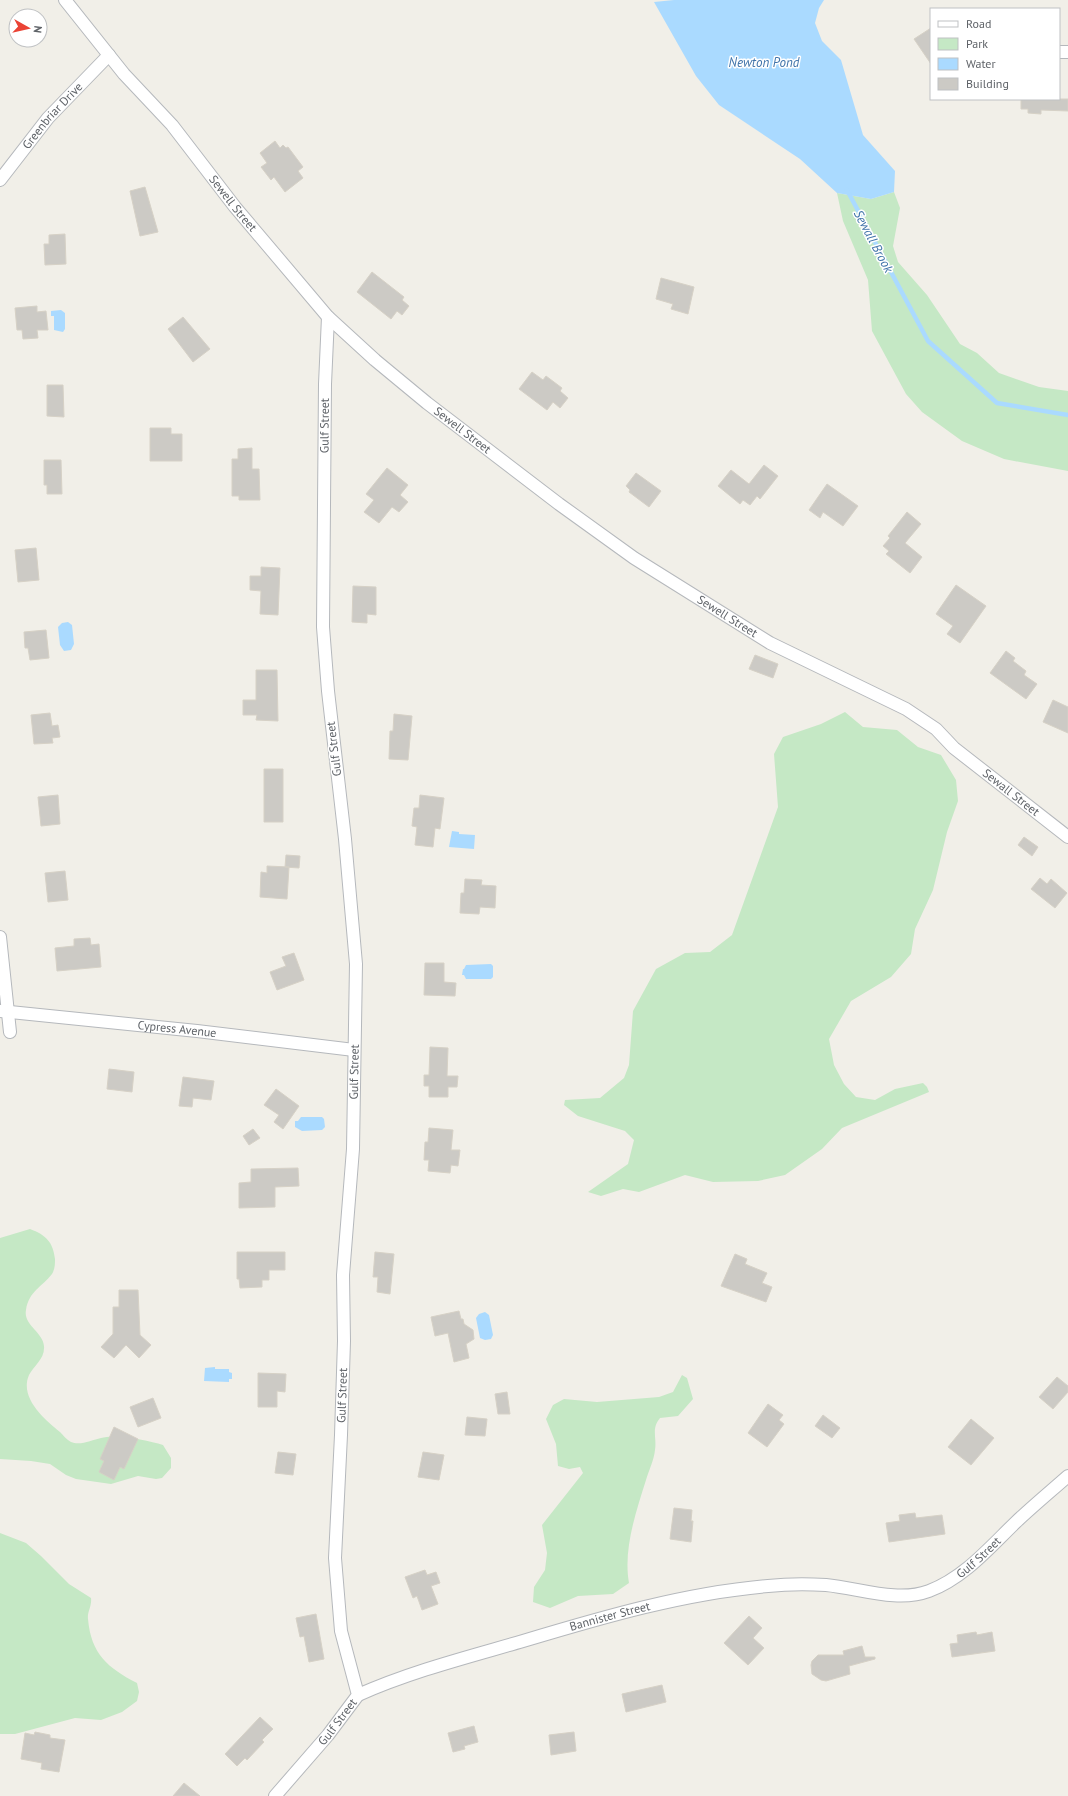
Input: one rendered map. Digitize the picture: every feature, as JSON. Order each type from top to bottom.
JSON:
[{"type":"street","name":"Sewell Street","points":[[66,0],[124,74],[172,125],[235,206],[328,317],[427,403],[559,504],[634,558],[770,643],[906,709],[936,729],[954,748]]},
{"type":"street","name":"Greenbriar Drive","points":[[0,180],[48,118],[109,55]]},
{"type":"street","name":"Gulf Street","points":[[275,1796],[328,1735],[358,1695],[341,1632],[335,1558],[341,1435],[343,1275],[353,1149],[356,964],[343,824],[328,691],[323,627],[325,384],[328,317]]},
{"type":"street","name":"Sewall Street","points":[[954,748],[1068,837]]},
{"type":"street","points":[[0,938],[4,1011],[10,1032]]},
{"type":"street","name":"Cypress Avenue","points":[[4,1011],[197,1031],[354,1050]]},
{"type":"street","name":"Gulf Street","points":[[870,1591],[885,1594],[916,1596],[952,1580],[1068,1476]]},
{"type":"street","name":"Bannister Street","points":[[358,1695],[422,1670],[643,1607],[772,1585],[826,1586],[870,1591]]},
{"type":"green space","points":[[894,192],[900,208],[893,246],[898,262],[927,295],[960,344],[977,353],[999,373],[1039,387],[1068,391],[1068,471],[1004,459],[962,441],[922,412],[906,394],[872,331],[868,280],[843,221],[837,193],[871,199]]},
{"type":"green space","points":[[845,712],[863,727],[897,730],[918,747],[941,755],[956,780],[958,801],[947,832],[933,890],[915,929],[911,954],[891,977],[851,1001],[829,1039],[834,1065],[844,1084],[856,1097],[875,1100],[895,1089],[923,1083],[929,1092],[842,1128],[822,1149],[785,1175],[758,1181],[713,1182],[685,1175],[639,1192],[623,1189],[601,1196],[588,1192],[628,1164],[634,1140],[625,1131],[578,1116],[564,1105],[565,1100],[600,1098],[624,1078],[629,1065],[633,1011],[656,969],[685,953],[710,952],[732,935],[778,807],[774,754],[783,737],[821,724]]},
{"type":"green space","points":[[30,1229],[48,1240],[55,1259],[52,1274],[30,1298],[26,1310],[27,1320],[43,1341],[44,1346],[43,1355],[29,1375],[27,1384],[30,1400],[41,1415],[71,1442],[82,1443],[107,1437],[123,1437],[163,1445],[171,1458],[171,1468],[162,1478],[156,1479],[138,1476],[111,1484],[76,1479],[66,1475],[50,1464],[0,1459],[0,1238]]},
{"type":"green space","points":[[682,1375],[687,1378],[693,1399],[678,1416],[660,1418],[657,1422],[653,1461],[642,1492],[629,1544],[629,1583],[613,1594],[578,1596],[550,1608],[533,1602],[534,1587],[545,1570],[547,1553],[542,1525],[583,1473],[580,1467],[569,1469],[558,1466],[556,1444],[546,1419],[553,1405],[564,1399],[597,1402],[659,1397],[673,1392]]},
{"type":"green space","points":[[0,1533],[26,1543],[69,1584],[91,1598],[88,1616],[90,1631],[97,1651],[118,1672],[137,1683],[139,1692],[137,1701],[122,1712],[101,1720],[75,1718],[15,1734],[0,1734]]},
{"type":"water","name":"Newton Pond","points":[[674,0],[824,0],[819,8],[815,23],[822,41],[841,60],[863,135],[895,171],[894,192],[871,199],[837,193],[800,159],[719,105],[696,76],[654,2]]},
{"type":"water","points":[[61,310],[65,313],[65,329],[63,332],[54,330],[54,316],[51,316],[51,311]]},
{"type":"water","points":[[68,622],[72,625],[74,644],[71,650],[64,651],[60,645],[58,627],[62,623]]},
{"type":"water","points":[[452,831],[459,832],[459,834],[475,835],[474,849],[449,847]]},
{"type":"water","points":[[491,964],[493,966],[493,977],[491,979],[466,979],[464,975],[462,975],[463,969],[466,965]]},
{"type":"water","points":[[301,1117],[322,1117],[324,1119],[325,1127],[322,1130],[302,1131],[295,1127],[295,1121],[298,1121]]},
{"type":"water","points":[[485,1312],[489,1315],[493,1335],[491,1339],[485,1340],[480,1338],[476,1318],[479,1314]]},
{"type":"water","points":[[215,1367],[215,1369],[229,1369],[229,1372],[232,1373],[232,1379],[229,1379],[229,1382],[204,1381],[205,1368]]},
{"type":"building","points":[[930,29],[930,63],[914,39]]},
{"type":"building","points":[[1068,99],[1068,111],[1041,110],[1041,114],[1028,113],[1028,109],[1021,109],[1021,100]]},
{"type":"building","points":[[275,141],[280,148],[283,145],[286,148],[288,147],[303,167],[298,171],[303,178],[285,192],[274,177],[271,180],[261,167],[267,163],[260,153]]},
{"type":"building","points":[[145,187],[158,232],[140,236],[130,191]]},
{"type":"building","points":[[65,234],[66,264],[45,265],[44,244],[49,244],[49,235]]},
{"type":"building","points":[[372,272],[404,297],[402,300],[409,306],[402,315],[397,311],[391,319],[357,292]]},
{"type":"building","points":[[661,278],[694,287],[688,314],[671,309],[673,304],[656,299]]},
{"type":"building","points":[[37,306],[37,312],[46,311],[48,330],[37,330],[38,338],[23,339],[22,330],[17,330],[15,308]]},
{"type":"building","points":[[183,317],[210,349],[193,362],[168,329]]},
{"type":"building","points":[[532,372],[543,380],[546,376],[562,388],[560,391],[568,398],[560,408],[553,402],[547,410],[519,389]]},
{"type":"building","points":[[47,385],[63,385],[64,417],[47,416]]},
{"type":"building","points":[[150,428],[171,428],[171,434],[182,434],[182,461],[150,461]]},
{"type":"building","points":[[252,448],[252,469],[259,469],[260,500],[239,500],[239,496],[232,496],[232,459],[238,459],[238,449]]},
{"type":"building","points":[[44,460],[61,460],[62,494],[47,494],[47,485],[44,485]]},
{"type":"building","points":[[764,465],[778,476],[760,499],[757,496],[750,505],[743,500],[740,504],[718,486],[731,470],[749,484]]},
{"type":"building","points":[[387,468],[408,485],[400,495],[408,502],[399,512],[392,507],[379,523],[364,512],[374,500],[366,494]]},
{"type":"building","points":[[636,473],[661,491],[649,507],[629,492],[630,490],[626,486]]},
{"type":"building","points":[[827,484],[858,506],[843,526],[823,512],[820,518],[809,510]]},
{"type":"building","points":[[907,512],[921,524],[905,543],[922,557],[910,573],[886,554],[889,551],[883,546],[890,538],[888,536]]},
{"type":"building","points":[[36,548],[39,580],[18,582],[15,550]]},
{"type":"building","points":[[261,567],[280,568],[278,615],[260,614],[261,591],[250,590],[250,576],[261,576]]},
{"type":"building","points":[[956,585],[986,606],[960,643],[947,634],[953,626],[936,614]]},
{"type":"building","points":[[353,586],[376,587],[376,615],[367,614],[367,623],[352,622]]},
{"type":"building","points":[[46,630],[49,658],[30,660],[28,648],[25,648],[24,632]]},
{"type":"building","points":[[1006,651],[1015,658],[1013,661],[1026,671],[1024,675],[1037,684],[1026,699],[990,673]]},
{"type":"building","points":[[755,655],[778,664],[773,678],[749,669]]},
{"type":"building","points":[[256,670],[277,670],[278,721],[256,720],[257,715],[243,715],[243,700],[256,700]]},
{"type":"building","points":[[1053,700],[1068,707],[1068,733],[1043,722]]},
{"type":"building","points":[[50,713],[52,726],[58,725],[60,737],[52,738],[53,743],[34,744],[31,715]]},
{"type":"building","points":[[394,714],[412,716],[408,760],[389,759],[390,731],[393,731]]},
{"type":"building","points":[[264,769],[283,769],[283,822],[264,822]]},
{"type":"building","points":[[58,795],[60,824],[41,826],[38,797]]},
{"type":"building","points":[[420,795],[444,798],[440,829],[435,828],[433,847],[415,845],[417,827],[412,826],[414,808],[419,808]]},
{"type":"building","points":[[1024,837],[1038,847],[1032,856],[1018,845]]},
{"type":"building","points":[[286,855],[300,856],[299,868],[285,867]]},
{"type":"building","points":[[267,866],[289,867],[287,899],[260,897],[261,872],[267,873]]},
{"type":"building","points":[[65,871],[68,900],[48,902],[45,873]]},
{"type":"building","points":[[1040,878],[1047,884],[1051,879],[1067,893],[1055,908],[1031,889]]},
{"type":"building","points":[[465,879],[482,880],[481,885],[496,886],[495,908],[480,907],[479,914],[460,913],[461,893],[464,893]]},
{"type":"building","points":[[90,938],[91,945],[99,944],[101,967],[57,971],[55,948],[74,946],[74,939]]},
{"type":"building","points":[[294,953],[304,980],[277,990],[270,972],[286,966],[282,957]]},
{"type":"building","points":[[425,963],[444,963],[444,982],[456,983],[455,996],[424,995]]},
{"type":"building","points":[[430,1047],[448,1048],[447,1076],[458,1076],[457,1087],[448,1087],[448,1097],[429,1097],[429,1086],[424,1086],[424,1075],[429,1075]]},
{"type":"building","points":[[109,1069],[134,1072],[132,1092],[107,1089]]},
{"type":"building","points":[[183,1077],[214,1081],[211,1100],[193,1098],[192,1107],[179,1106]]},
{"type":"building","points":[[276,1089],[299,1106],[283,1129],[274,1122],[279,1115],[264,1105]]},
{"type":"building","points":[[429,1128],[453,1130],[451,1150],[460,1150],[458,1166],[451,1165],[450,1173],[428,1171],[429,1160],[424,1160],[425,1142],[428,1142]]},
{"type":"building","points":[[253,1129],[260,1138],[249,1145],[243,1136]]},
{"type":"building","points":[[298,1168],[299,1186],[275,1187],[275,1207],[239,1208],[239,1183],[251,1182],[251,1169]]},
{"type":"building","points":[[237,1252],[285,1252],[285,1270],[269,1270],[269,1280],[262,1280],[262,1287],[240,1288],[239,1279],[237,1279]]},
{"type":"building","points":[[375,1252],[394,1254],[390,1294],[377,1292],[378,1277],[373,1277]]},
{"type":"building","points":[[735,1254],[747,1259],[745,1264],[767,1273],[762,1283],[772,1287],[766,1302],[721,1286]]},
{"type":"building","points":[[119,1290],[138,1290],[140,1335],[151,1345],[139,1358],[126,1345],[114,1358],[101,1347],[113,1334],[113,1307],[119,1307]]},
{"type":"building","points":[[459,1311],[464,1324],[473,1330],[474,1339],[466,1344],[469,1358],[454,1362],[448,1333],[435,1336],[431,1317]]},
{"type":"building","points":[[258,1373],[286,1374],[285,1392],[277,1391],[277,1407],[258,1407]]},
{"type":"building","points":[[1057,1377],[1068,1386],[1068,1392],[1053,1409],[1039,1397]]},
{"type":"building","points":[[507,1392],[510,1414],[498,1414],[495,1394]]},
{"type":"building","points":[[153,1398],[161,1418],[138,1427],[130,1407]]},
{"type":"building","points":[[768,1404],[783,1415],[779,1420],[784,1424],[767,1447],[748,1433]]},
{"type":"building","points":[[823,1415],[840,1428],[832,1438],[815,1426]]},
{"type":"building","points":[[467,1417],[487,1419],[485,1436],[465,1435]]},
{"type":"building","points":[[971,1419],[994,1438],[971,1465],[948,1447]]},
{"type":"building","points":[[114,1427],[138,1439],[124,1469],[120,1467],[114,1480],[99,1472],[104,1461],[100,1459]]},
{"type":"building","points":[[278,1452],[296,1454],[293,1475],[275,1473]]},
{"type":"building","points":[[423,1452],[444,1455],[439,1480],[418,1477]]},
{"type":"building","points":[[674,1508],[692,1510],[691,1521],[693,1521],[691,1542],[670,1539]]},
{"type":"building","points":[[915,1513],[916,1518],[942,1515],[945,1534],[889,1542],[886,1523],[900,1521],[899,1515]]},
{"type":"building","points":[[425,1570],[427,1575],[436,1572],[440,1583],[431,1586],[438,1604],[422,1610],[417,1596],[413,1598],[405,1577]]},
{"type":"building","points":[[316,1614],[324,1659],[309,1662],[304,1636],[300,1637],[296,1618]]},
{"type":"building","points":[[749,1616],[762,1628],[753,1638],[764,1648],[748,1665],[724,1643]]},
{"type":"building","points":[[976,1632],[977,1635],[992,1632],[995,1651],[952,1657],[950,1644],[958,1643],[957,1635]]},
{"type":"building","points":[[862,1646],[865,1657],[875,1657],[875,1659],[849,1666],[850,1674],[826,1681],[821,1680],[812,1674],[812,1661],[818,1655],[844,1655],[843,1651]]},
{"type":"building","points":[[662,1685],[666,1702],[626,1712],[622,1694]]},
{"type":"building","points":[[260,1717],[273,1729],[262,1740],[264,1742],[247,1760],[245,1758],[237,1766],[225,1754]]},
{"type":"building","points":[[474,1726],[478,1742],[464,1746],[465,1749],[453,1752],[448,1733]]},
{"type":"building","points":[[35,1732],[50,1735],[50,1738],[65,1740],[59,1772],[41,1769],[42,1763],[21,1759],[25,1733],[34,1735]]},
{"type":"building","points":[[574,1732],[576,1751],[551,1755],[549,1735]]},
{"type":"building","points":[[184,1783],[200,1796],[173,1796]]},
{"type":"waterway","name":"Sewall Brook","points":[[847,190],[928,341],[997,403],[1068,415]]}]
